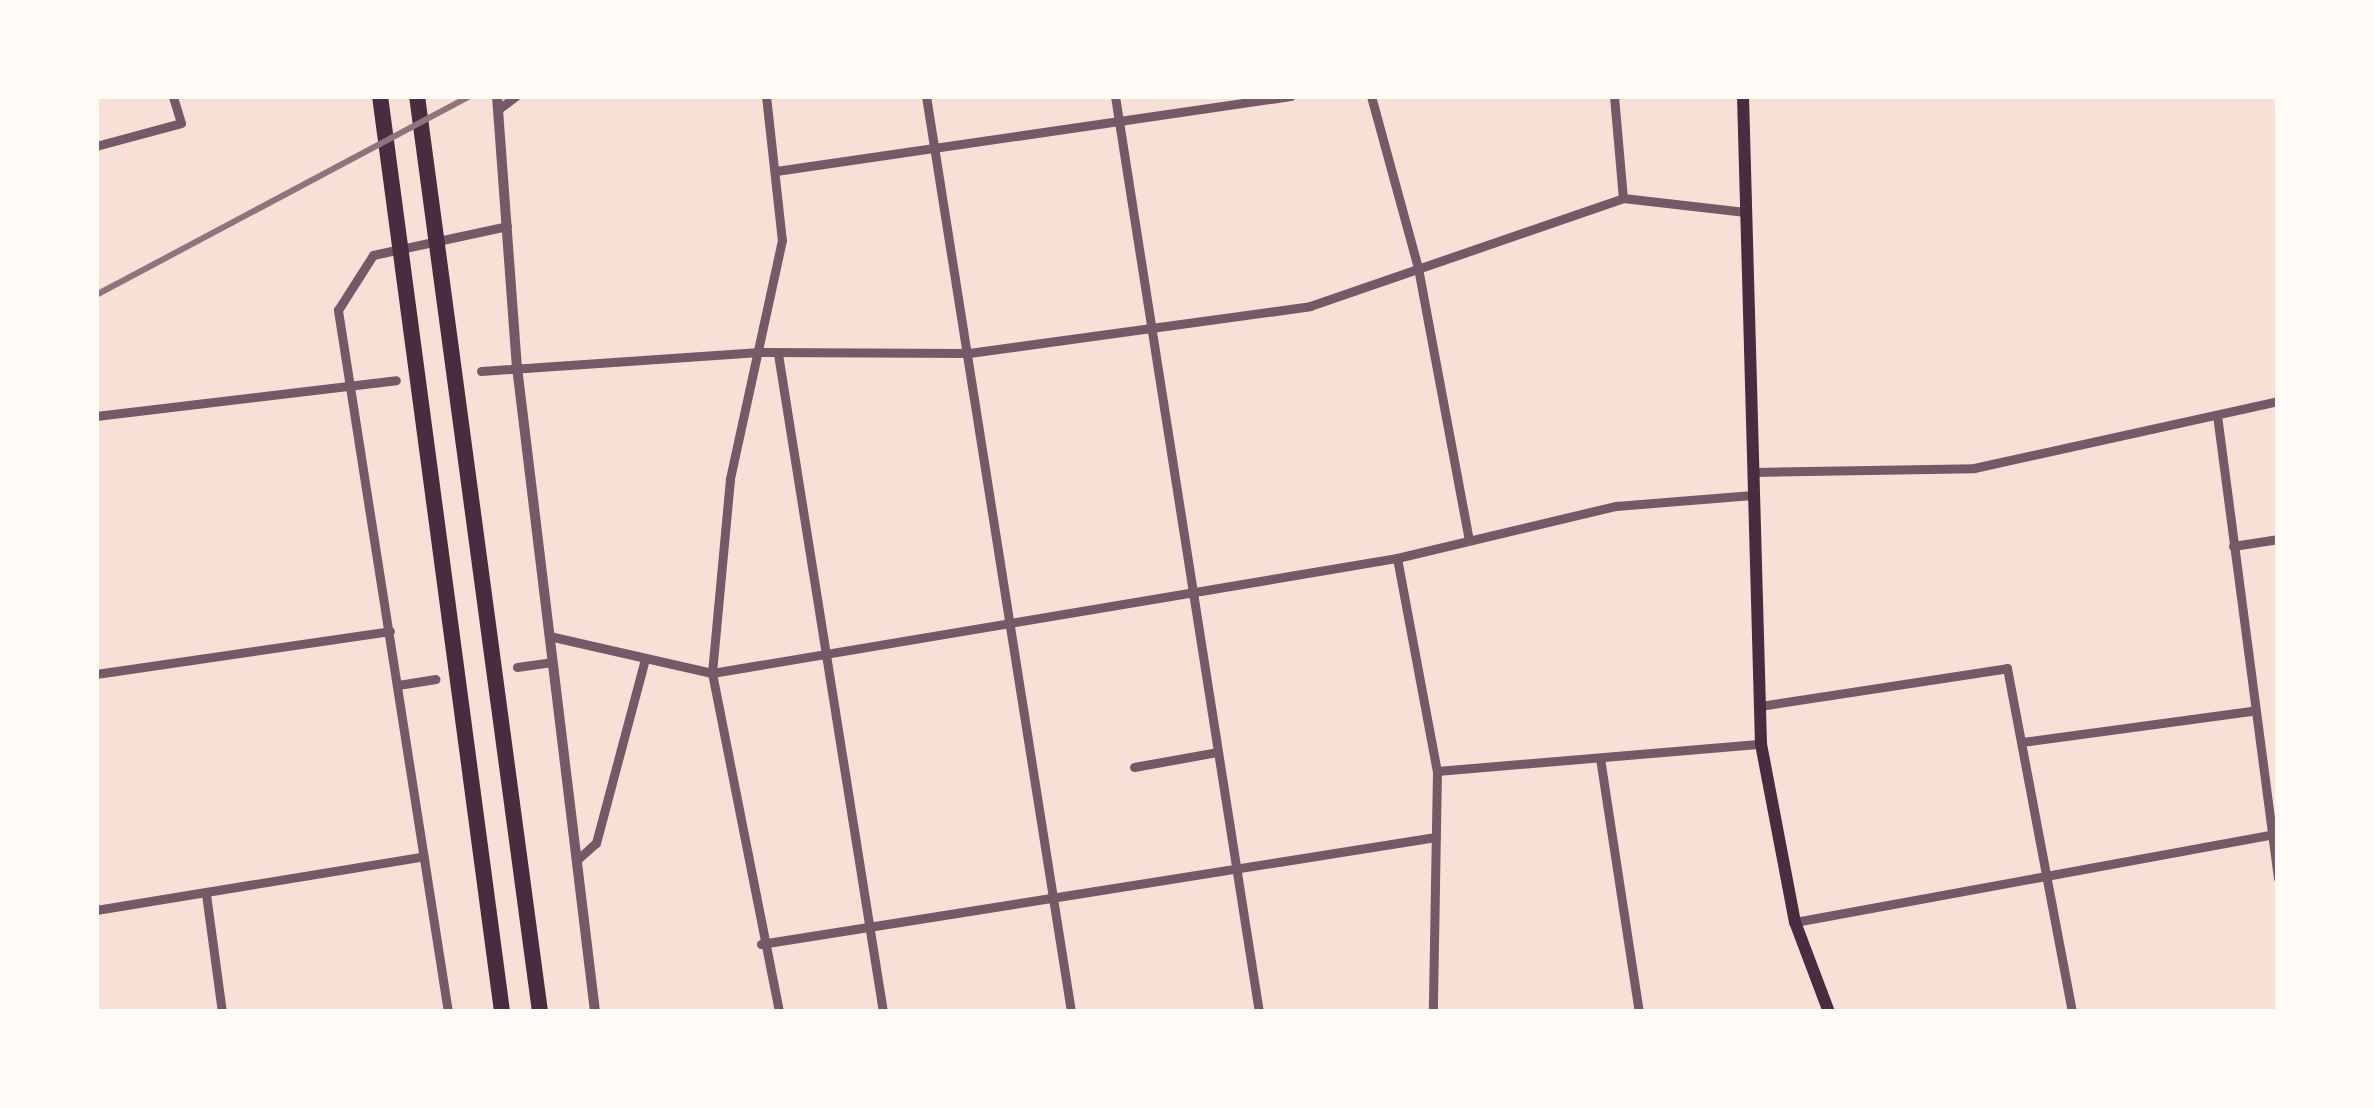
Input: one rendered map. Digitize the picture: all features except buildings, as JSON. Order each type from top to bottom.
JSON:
[{"type":"highway","points":[[380,96],[502,1012]]},
{"type":"highway","points":[[417,96],[540,1012]]},
{"type":"main road","points":[[1743,96],[1761,745],[1795,922],[1828,1012]]},
{"type":"street","points":[[96,146],[181,124],[173,96]]},
{"type":"street","points":[[516,96],[498,102],[517,367],[596,1012]]},
{"type":"street","points":[[766,96],[782,240],[730,479],[712,673],[761,944],[779,1012]]},
{"type":"street","points":[[926,96],[1071,1012]]},
{"type":"street","points":[[1115,96],[1259,1012]]},
{"type":"street","points":[[776,171],[1291,96]]},
{"type":"street","points":[[1371,96],[1418,268],[1468,536]]},
{"type":"street","points":[[1614,96],[1623,198]]},
{"type":"street","points":[[481,371],[759,352],[969,353],[1151,324],[1310,306],[1623,198],[1745,212]]},
{"type":"street","points":[[448,1012],[338,310],[355,269],[410,240],[507,226]]},
{"type":"street","points":[[778,354],[883,1012]]},
{"type":"street","points":[[96,416],[352,392],[396,380]]},
{"type":"street","points":[[1753,472],[1974,468],[2278,400]]},
{"type":"street","points":[[2217,415],[2251,711],[2278,878]]},
{"type":"street","points":[[549,636],[644,662],[712,673],[1194,597],[1396,558],[1468,536],[1616,506],[1753,495]]},
{"type":"street","points":[[2234,546],[2278,539]]},
{"type":"street","points":[[1396,558],[1438,771],[1432,1012]]},
{"type":"street","points":[[96,674],[390,631]]},
{"type":"street","points":[[517,667],[552,662]]},
{"type":"street","points":[[578,859],[596,843],[644,662]]},
{"type":"street","points":[[1760,706],[2007,668],[2072,1012]]},
{"type":"street","points":[[398,685],[436,679]]},
{"type":"street","points":[[2022,742],[2251,711]]},
{"type":"street","points":[[1438,771],[1761,745]]},
{"type":"street","points":[[1134,767],[1217,752]]},
{"type":"street","points":[[1600,758],[1639,1012]]},
{"type":"street","points":[[1795,922],[2274,833]]},
{"type":"street","points":[[761,944],[1436,838]]},
{"type":"street","points":[[96,910],[424,856]]},
{"type":"street","points":[[206,894],[222,1012]]},
{"type":"railway","points":[[96,295],[471,96]]}]
